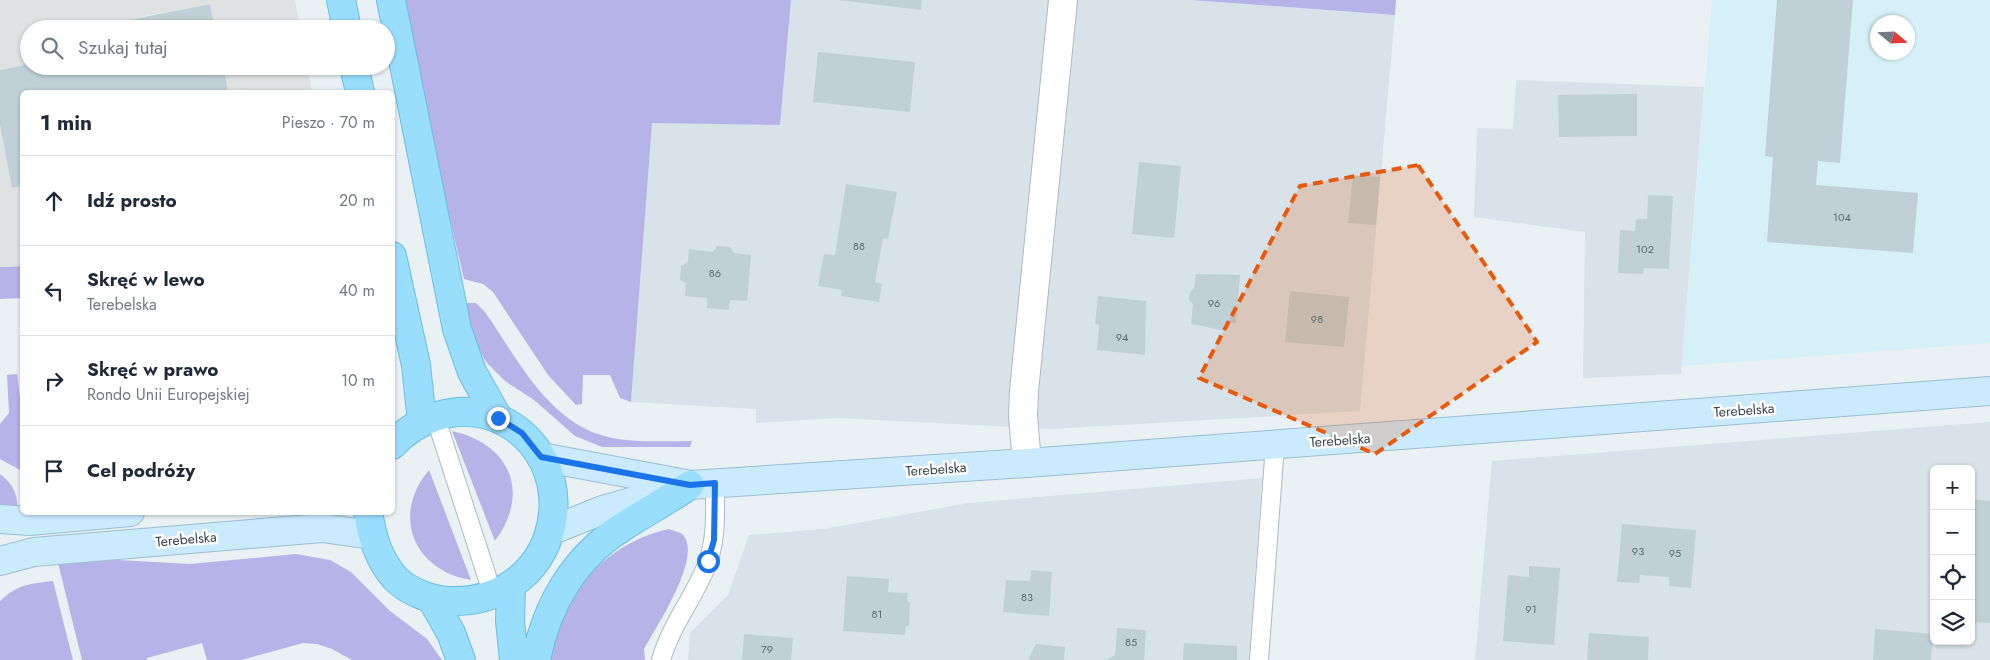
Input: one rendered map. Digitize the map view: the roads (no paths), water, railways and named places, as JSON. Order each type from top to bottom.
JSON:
[{"type":"main road","points":[[341,0],[345,20]]},
{"type":"main road","points":[[391,0],[457,329],[472,372],[498,418]]},
{"type":"main road","points":[[356,75],[360,90]]},
{"type":"main road","points":[[395,270],[428,419]]},
{"type":"main road","points":[[395,334],[404,312]]},
{"type":"main road","points":[[370,524],[380,557],[396,579],[407,588],[431,598],[464,601],[502,591],[534,565],[550,531],[554,496],[548,470],[541,457],[522,433],[498,418],[472,412],[428,419],[395,443]]},
{"type":"main road","points":[[536,660],[551,605],[577,568],[597,547],[620,528],[703,484]]},
{"type":"main road","points":[[502,591],[510,621],[514,660]]},
{"type":"main road","points":[[431,598],[451,633],[461,660]]},
{"type":"street","points":[[1027,463],[1023,416],[1024,392],[1062,0]]},
{"type":"street","name":"Terebelska","points":[[550,531],[604,510],[703,484],[1275,445],[1990,390]]},
{"type":"street","name":"Terebelska","points":[[541,457],[703,484]]},
{"type":"street","points":[[0,518],[30,520],[92,515]]},
{"type":"street","name":"Terebelska","points":[[0,561],[34,552],[370,524]]},
{"type":"lane","points":[[428,419],[502,591]]},
{"type":"lane","points":[[1259,660],[1275,445]]},
{"type":"lane","points":[[661,660],[682,610],[708,561],[714,540],[703,484]]}]
